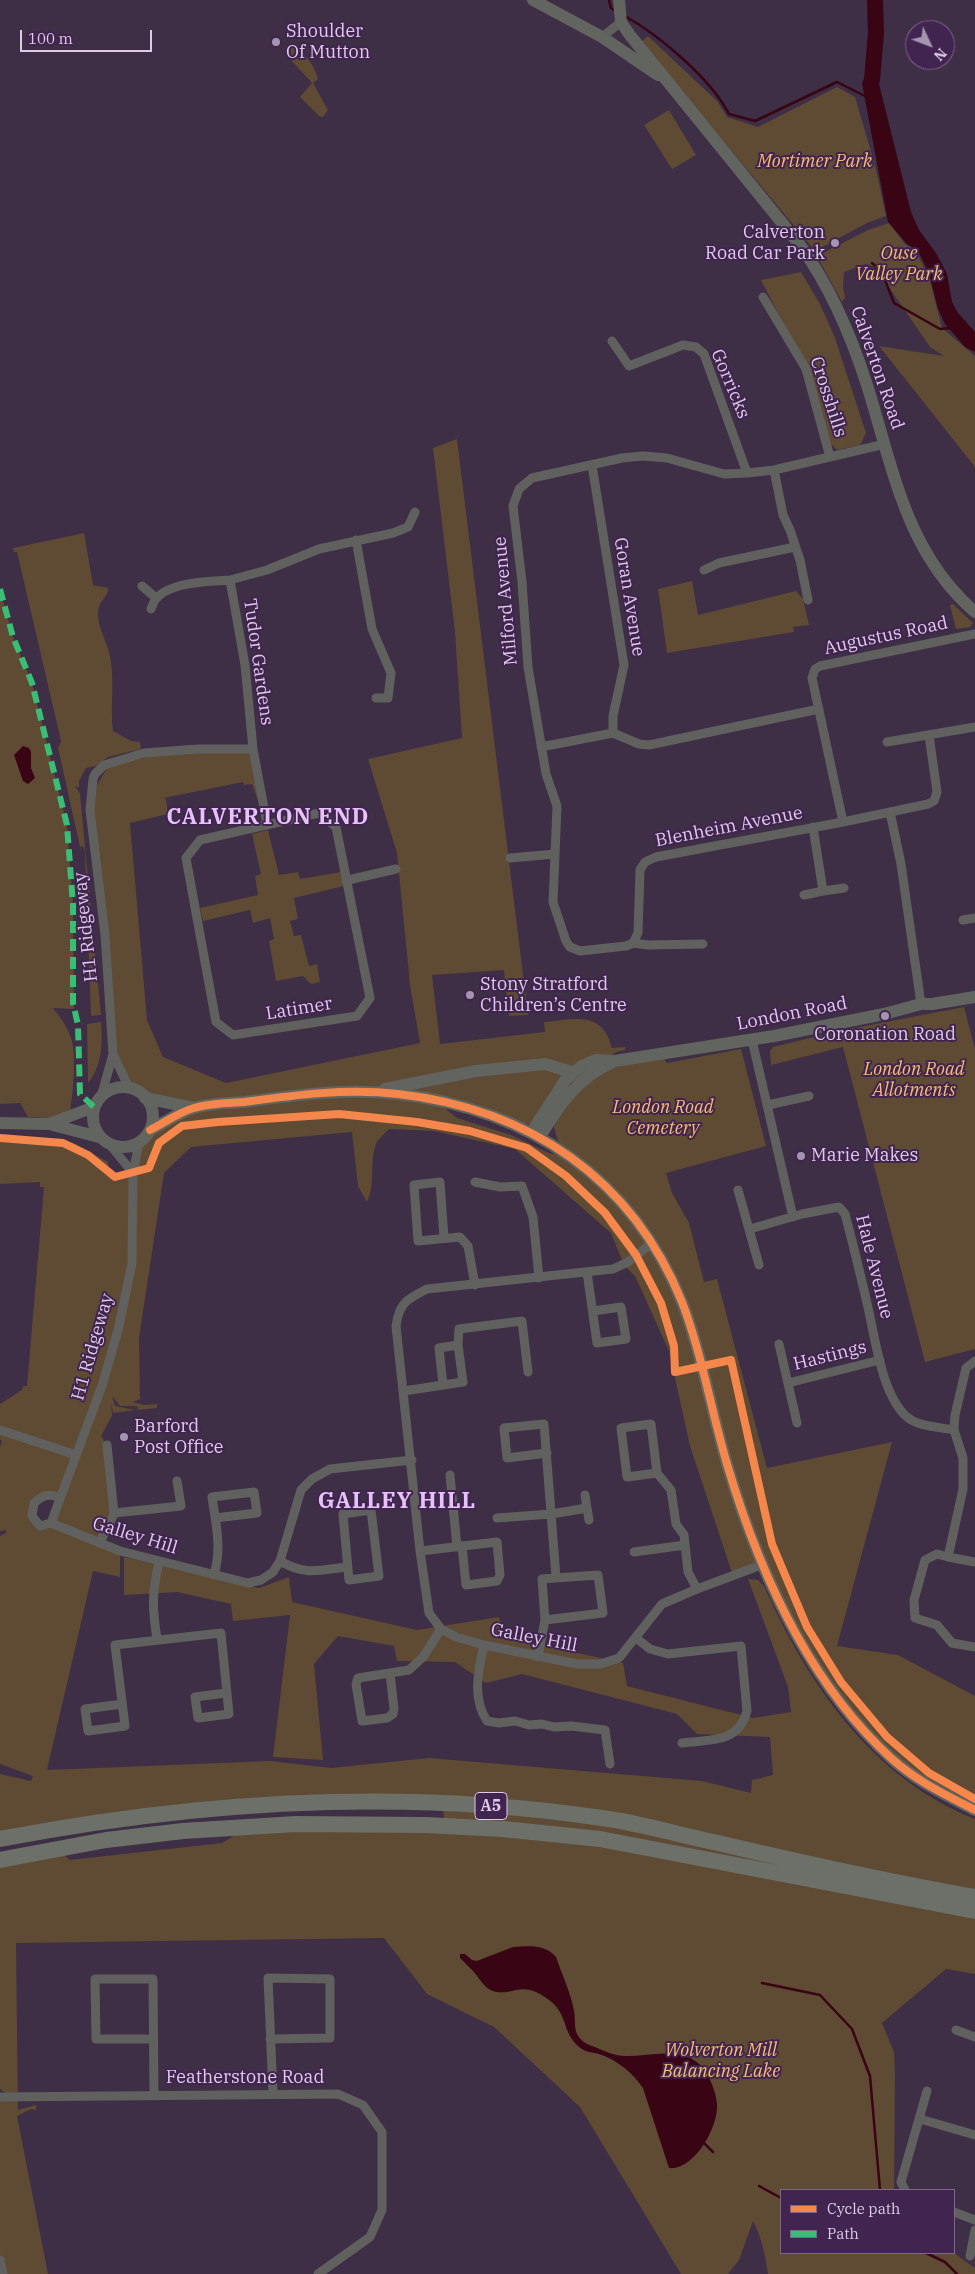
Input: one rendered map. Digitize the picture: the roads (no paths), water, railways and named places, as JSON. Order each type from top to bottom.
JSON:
[{"type":"highway","name":"A5","points":[[0,1839],[103,1821],[238,1807],[294,1803],[432,1802],[517,1808],[604,1818],[850,1873],[975,1897]]},
{"type":"highway","name":"A5","points":[[0,1860],[106,1840],[183,1831],[296,1824],[426,1825],[504,1829],[600,1839],[975,1911]]},
{"type":"street","points":[[533,0],[602,37],[651,72],[665,79]]},
{"type":"street","points":[[602,37],[620,11]]},
{"type":"street","name":"Calverton Road","points":[[620,11],[665,79],[800,245],[823,279],[849,334],[911,526],[933,567],[959,598],[975,612]]},
{"type":"street","name":"Crosshills","points":[[763,297],[806,370],[830,457]]},
{"type":"street","name":"Gorricks","points":[[612,341],[629,366],[683,345],[696,347],[704,354],[747,473]]},
{"type":"street","name":"Milford Avenue","points":[[703,944],[648,945],[633,942],[626,946],[580,951],[570,947],[566,940],[553,902],[557,806],[546,774],[528,666],[522,582],[513,506],[519,489],[532,478],[643,456],[667,458],[724,474],[747,473],[774,470],[885,444]]},
{"type":"street","name":"Goran Avenue","points":[[592,465],[624,665],[613,716],[613,733]]},
{"type":"street","points":[[774,470],[783,515],[795,547],[808,600]]},
{"type":"street","name":"Tudor Gardens","points":[[156,598],[168,589],[205,582],[230,580],[267,570],[319,549],[393,533],[408,527],[415,512]]},
{"type":"street","points":[[356,540],[372,629],[391,673],[388,698],[376,698]]},
{"type":"street","points":[[704,570],[719,563],[795,547]]},
{"type":"street","name":"Tudor Gardens","points":[[230,580],[246,665],[253,749],[267,824]]},
{"type":"street","points":[[142,586],[156,598],[151,609]]},
{"type":"street","points":[[796,591],[806,589]]},
{"type":"street","name":"Augustus Road","points":[[843,822],[812,678],[815,669],[820,666],[975,634]]},
{"type":"street","points":[[541,747],[613,733],[639,744],[649,745],[818,709]]},
{"type":"street","points":[[887,742],[975,726]]},
{"type":"street","name":"Blenheim Avenue","points":[[633,942],[638,933],[640,870],[645,862],[656,857],[928,804],[934,801],[937,792],[929,735]]},
{"type":"street","name":"Tudor Gardens","points":[[110,763],[144,753],[198,749],[253,749]]},
{"type":"street","name":"H1 Ridgeway","points":[[98,1102],[112,1054],[105,935],[90,797],[95,774],[104,765],[110,763]]},
{"type":"street","points":[[890,812],[901,864],[921,1004]]},
{"type":"street","name":"Latimer","points":[[319,813],[336,827],[348,880],[370,998],[357,1016],[233,1035],[216,1022],[186,858],[200,840],[319,813]]},
{"type":"street","points":[[813,827],[822,891]]},
{"type":"street","points":[[510,858],[555,854]]},
{"type":"street","points":[[348,880],[396,869]]},
{"type":"street","points":[[804,895],[844,888]]},
{"type":"street","points":[[963,920],[975,918]]},
{"type":"street","name":"London Road","points":[[535,1135],[552,1099],[572,1072],[596,1060],[615,1061],[752,1040],[857,1020],[921,1004],[975,997]]},
{"type":"street","points":[[752,1040],[794,1217]]},
{"type":"street","name":"H1 Ridgeway","points":[[112,1054],[129,1088]]},
{"type":"street","name":"London Road","points":[[535,1135],[574,1088],[595,1071],[615,1061]]},
{"type":"street","points":[[49,1124],[98,1102],[117,1088],[129,1088],[145,1098],[194,1108],[310,1094],[372,1091],[456,1074],[545,1064],[572,1072]]},
{"type":"street","points":[[372,1091],[455,1103],[502,1119],[535,1135],[577,1160],[602,1181],[629,1211],[652,1243],[682,1302],[727,1464],[749,1527],[764,1564],[794,1627],[820,1673],[850,1714],[892,1758],[928,1786],[975,1810]]},
{"type":"street","points":[[768,1105],[809,1096]]},
{"type":"street","points":[[145,1098],[152,1113],[150,1130]]},
{"type":"street","points":[[98,1102],[93,1122],[99,1137]]},
{"type":"street","points":[[110,1145],[122,1148],[139,1142],[150,1130],[194,1108]]},
{"type":"street","points":[[0,1123],[49,1124],[99,1137],[110,1145],[134,1173]]},
{"type":"street","name":"H1 Ridgeway","points":[[51,1523],[97,1398],[120,1326],[132,1263],[134,1173],[139,1142]]},
{"type":"street","points":[[444,1238],[440,1182],[414,1185],[418,1241],[460,1237],[468,1246],[476,1284]]},
{"type":"street","points":[[475,1182],[500,1187],[522,1186],[532,1217],[539,1278]]},
{"type":"street","points":[[738,1190],[759,1265]]},
{"type":"street","name":"Hale Avenue","points":[[750,1229],[839,1207],[846,1214],[880,1360],[890,1393],[908,1418],[919,1424],[954,1430]]},
{"type":"street","points":[[390,1674],[393,1714],[387,1718],[362,1721],[356,1684],[358,1678],[390,1674],[414,1668],[441,1629],[430,1613],[420,1551],[412,1460],[396,1326],[402,1305],[427,1289],[612,1269],[628,1262],[652,1243]]},
{"type":"street","points":[[587,1272],[597,1343],[626,1339],[621,1307],[593,1311]]},
{"type":"street","points":[[404,1391],[463,1382],[458,1345],[459,1329],[522,1321],[528,1372]]},
{"type":"street","name":"Hastings","points":[[779,1344],[797,1423]]},
{"type":"street","points":[[443,1385],[439,1348],[458,1345]]},
{"type":"street","name":"Hastings","points":[[788,1383],[880,1360]]},
{"type":"street","points":[[948,1556],[963,1489],[963,1458],[954,1430],[955,1415],[966,1368],[975,1361]]},
{"type":"street","points":[[547,1453],[507,1458],[504,1428],[544,1424],[547,1453],[556,1577]]},
{"type":"street","points":[[657,1473],[626,1476],[622,1428],[651,1424],[657,1473],[671,1490],[676,1524],[684,1536],[688,1572],[697,1589]]},
{"type":"street","points":[[0,1430],[76,1455]]},
{"type":"street","points":[[99,1543],[110,1526],[114,1513],[107,1445]]},
{"type":"street","name":"Galley Hill","points":[[60,1498],[52,1495],[43,1496],[34,1503],[32,1516],[40,1526],[51,1523],[99,1543],[159,1562],[248,1583],[261,1580],[273,1572],[280,1561],[301,1490],[312,1479],[330,1469],[412,1460]]},
{"type":"street","points":[[420,1551],[460,1547],[497,1542],[500,1575],[496,1581],[466,1585],[460,1547],[450,1475]]},
{"type":"street","points":[[114,1513],[181,1506],[177,1480]]},
{"type":"street","points":[[214,1575],[219,1547],[212,1497],[254,1492],[257,1513],[215,1518]]},
{"type":"street","points":[[585,1495],[589,1520]]},
{"type":"street","points":[[497,1518],[551,1514],[587,1508]]},
{"type":"street","points":[[371,1510],[378,1576],[349,1580],[347,1567],[343,1514],[371,1510]]},
{"type":"street","points":[[634,1552],[685,1545]]},
{"type":"street","points":[[975,1562],[938,1554],[925,1560],[914,1600],[915,1618],[937,1625],[952,1643],[975,1647]]},
{"type":"street","points":[[280,1561],[296,1570],[304,1572],[347,1567]]},
{"type":"street","points":[[157,1639],[152,1609],[152,1593],[159,1562]]},
{"type":"street","name":"Galley Hill","points":[[441,1629],[456,1637],[484,1645],[578,1664],[600,1664],[619,1658],[662,1604],[764,1564]]},
{"type":"street","points":[[538,1656],[545,1620],[542,1579],[598,1575],[603,1613],[545,1620]]},
{"type":"street","points":[[122,1704],[86,1709],[88,1731],[125,1726],[115,1645],[157,1639],[221,1633],[226,1692]]},
{"type":"street","points":[[636,1638],[650,1649],[668,1654],[741,1646],[747,1711],[745,1720],[737,1731],[727,1737],[682,1743]]},
{"type":"street","points":[[484,1645],[477,1686],[480,1711],[487,1721],[499,1723],[515,1721],[529,1725],[542,1724],[554,1727],[571,1726],[605,1730],[610,1764]]},
{"type":"street","points":[[270,2039],[330,2038],[330,1978],[268,1978],[270,2039],[272,2094]]},
{"type":"street","points":[[153,2039],[96,2039],[94,1979],[153,1979],[154,2094]]},
{"type":"street","points":[[956,2030],[975,2037]]},
{"type":"street","points":[[0,2088],[10,2097]]},
{"type":"street","points":[[904,2189],[901,2182],[927,2091]]},
{"type":"street","name":"Featherstone Road","points":[[0,2097],[154,2094],[338,2094],[363,2105],[382,2132],[382,2210],[370,2237],[318,2274]]},
{"type":"street","points":[[920,2119],[975,2135]]},
{"type":"street","points":[[955,2212],[975,2220]]},
{"type":"street","points":[[970,2256],[975,2230]]},
{"type":"street","points":[[0,2260],[3,2274]]},
{"type":"waterway","points":[[609,0],[611,8],[616,11]]},
{"type":"waterway","points":[[872,80],[876,33],[875,0]]},
{"type":"waterway","points":[[625,16],[668,46],[697,72],[721,100],[729,114],[755,121],[837,82],[867,97]]},
{"type":"waterway","points":[[872,263],[882,272],[894,303],[940,329],[951,328]]},
{"type":"waterway","points":[[762,1983],[820,1995],[852,2029],[870,2076],[880,2189]]},
{"type":"waterway","points":[[703,2142],[713,2152]]},
{"type":"waterway","points":[[759,2186],[780,2197]]},
{"type":"waterway","points":[[928,2254],[945,2262],[957,2274]]},
{"type":"place","name":"Shoulder Of Mutton","points":[[276,42]]},
{"type":"place","name":"Calverton Road Car Park","points":[[835,243]]},
{"type":"place","name":"Stony Stratford Children’s Centre","points":[[470,995]]},
{"type":"place","name":"Coronation Road","points":[[885,1016]]},
{"type":"place","name":"Marie Makes","points":[[801,1156]]},
{"type":"place","name":"Barford Post Office","points":[[124,1437]]},
{"type":"district","name":"CALVERTON END","points":[[268,818]]},
{"type":"district","name":"GALLEY HILL","points":[[397,1502]]},
{"type":"park label","name":"Mortimer Park","points":[[815,162]]},
{"type":"park label","name":"Ouse Valley Park","points":[[899,264]]},
{"type":"park label","name":"London Road Allotments","points":[[914,1080]]},
{"type":"park label","name":"London Road Cemetery","points":[[663,1118]]},
{"type":"park label","name":"Wolverton Mill Balancing Lake","points":[[721,2061]]}]
